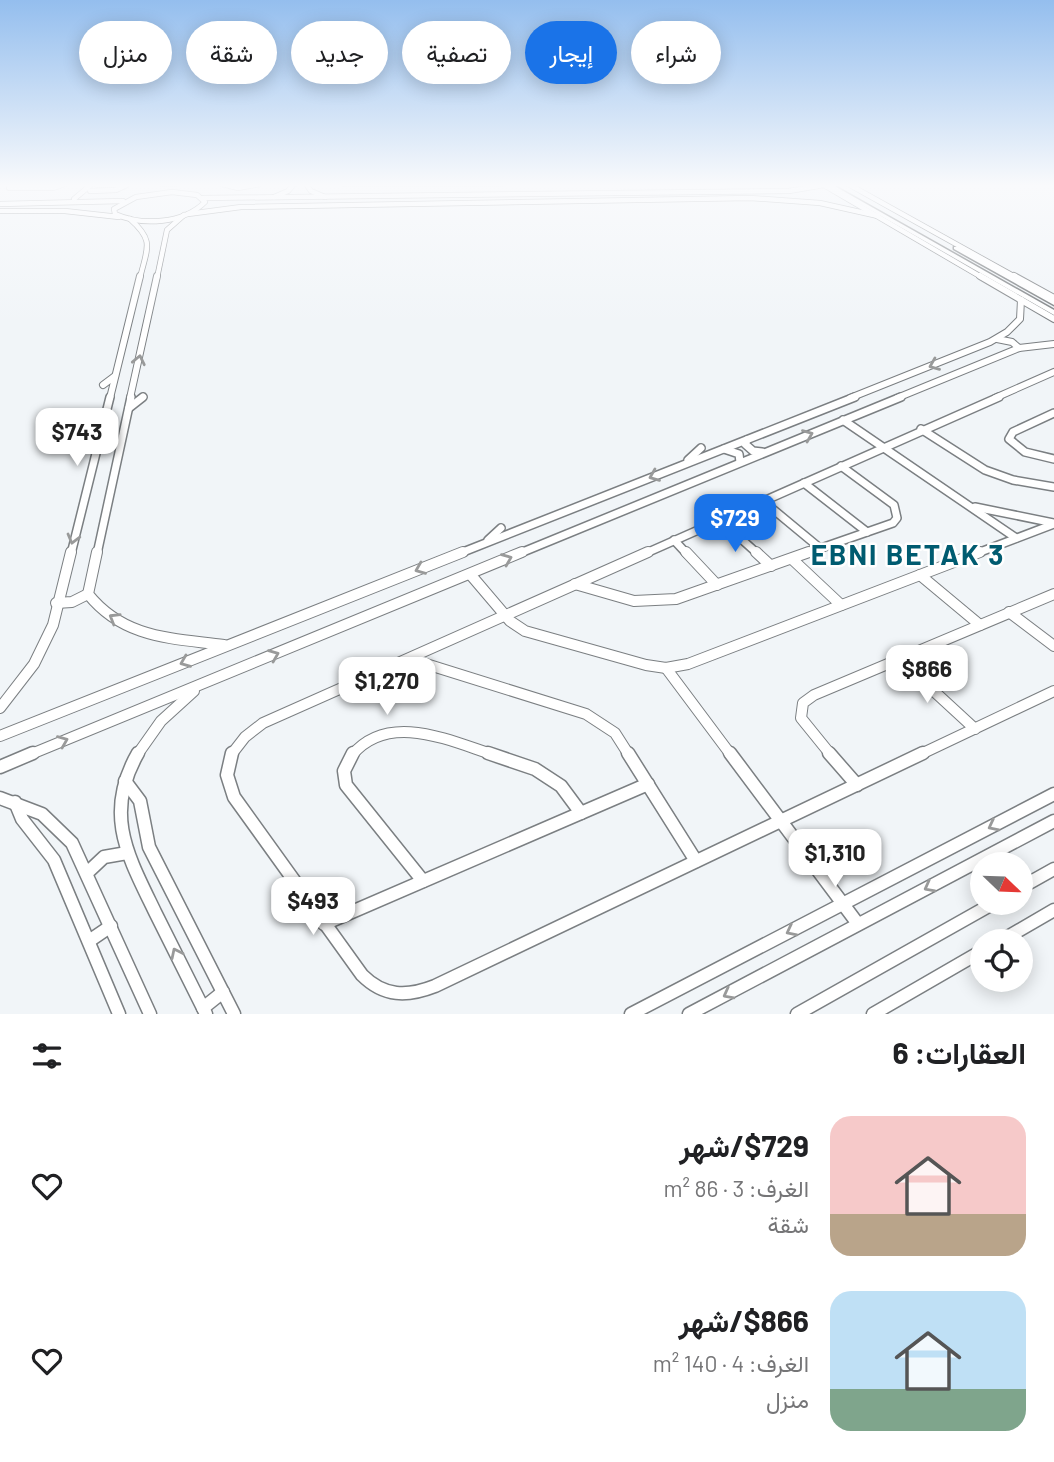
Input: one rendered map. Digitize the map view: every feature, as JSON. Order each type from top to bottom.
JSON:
[{"type":"main road","points":[[913,231],[1054,301]]},
{"type":"main road","points":[[923,231],[930,240],[1054,313]]},
{"type":"street","points":[[144,231],[155,242],[154,294],[88,594],[99,609],[134,629],[169,639],[227,646]]},
{"type":"street","points":[[139,256],[166,231]]},
{"type":"street","points":[[912,231],[1054,320]]},
{"type":"street","points":[[931,231],[1054,301]]},
{"type":"street","points":[[0,708],[34,664],[53,625],[56,603],[120,358],[135,285],[155,242]]},
{"type":"street","points":[[154,294],[162,299]]},
{"type":"street","points":[[0,736],[747,440],[838,399],[996,339],[1017,323],[1023,312],[1021,300]]},
{"type":"street","points":[[996,339],[1012,342],[1019,348]]},
{"type":"street","points":[[0,767],[1019,348],[1054,344]]},
{"type":"street","points":[[112,352],[120,358]]},
{"type":"street","points":[[1054,372],[920,429],[263,723],[240,741],[227,764],[226,776],[234,797],[370,985],[381,991],[407,995],[435,986],[1054,691]]},
{"type":"street","points":[[103,385],[115,376]]},
{"type":"street","points":[[129,408],[143,397]]},
{"type":"street","points":[[1054,413],[1013,432],[1009,439],[1025,452],[1054,458]]},
{"type":"street","points":[[843,420],[1016,538]]},
{"type":"street","points":[[920,429],[985,470],[1013,480],[1054,487]]},
{"type":"street","points":[[747,440],[745,444],[749,449],[767,452]]},
{"type":"street","points":[[681,465],[701,449]]},
{"type":"street","points":[[723,449],[736,452],[741,457],[740,462]]},
{"type":"street","points":[[575,584],[612,597],[656,602],[676,600],[893,523],[898,512],[887,499],[841,466]]},
{"type":"street","points":[[804,483],[867,532]]},
{"type":"street","points":[[763,500],[821,549]]},
{"type":"street","points":[[70,503],[80,510]]},
{"type":"street","points":[[967,504],[995,513],[1054,523]]},
{"type":"street","points":[[720,520],[771,566]]},
{"type":"street","points":[[470,574],[517,627],[646,665],[666,668],[688,664],[1054,523]]},
{"type":"street","points":[[485,543],[501,527]]},
{"type":"street","points":[[674,540],[717,585]]},
{"type":"street","points":[[792,559],[841,605]]},
{"type":"street","points":[[919,575],[980,625]]},
{"type":"street","points":[[56,603],[72,602],[88,594]]},
{"type":"street","points":[[857,785],[806,726],[800,710],[809,698],[1054,594]]},
{"type":"street","points":[[1009,612],[1054,646]]},
{"type":"street","points":[[410,659],[586,714],[602,722],[615,733],[696,861]]},
{"type":"street","points":[[899,659],[975,729]]},
{"type":"street","points":[[666,668],[858,924]]},
{"type":"street","points":[[208,682],[182,700],[159,722],[141,747],[125,781],[120,816],[127,853],[204,1011],[223,992]]},
{"type":"street","points":[[423,881],[346,785],[343,777],[348,760],[377,738],[399,732],[421,731],[535,769],[561,786],[581,813]]},
{"type":"street","points":[[125,781],[139,801],[149,846],[234,1014]]},
{"type":"street","points":[[324,924],[648,784]]},
{"type":"street","points":[[631,1014],[1054,794]]},
{"type":"street","points":[[0,798],[42,814],[63,832],[79,855],[150,1014]]},
{"type":"street","points":[[15,802],[22,819],[54,860],[119,1014]]},
{"type":"street","points":[[689,1014],[1054,821]]},
{"type":"street","points":[[87,873],[100,858],[118,852],[127,853]]},
{"type":"street","points":[[1033,881],[1054,869]]},
{"type":"street","points":[[1021,929],[1054,910]]},
{"type":"street","points":[[797,1014],[972,915]]},
{"type":"street","points":[[89,941],[111,926]]},
{"type":"street","points":[[873,1014],[970,958]]},
{"type":"district","name":"EBNI BETAK 3","points":[[908,555]]}]
